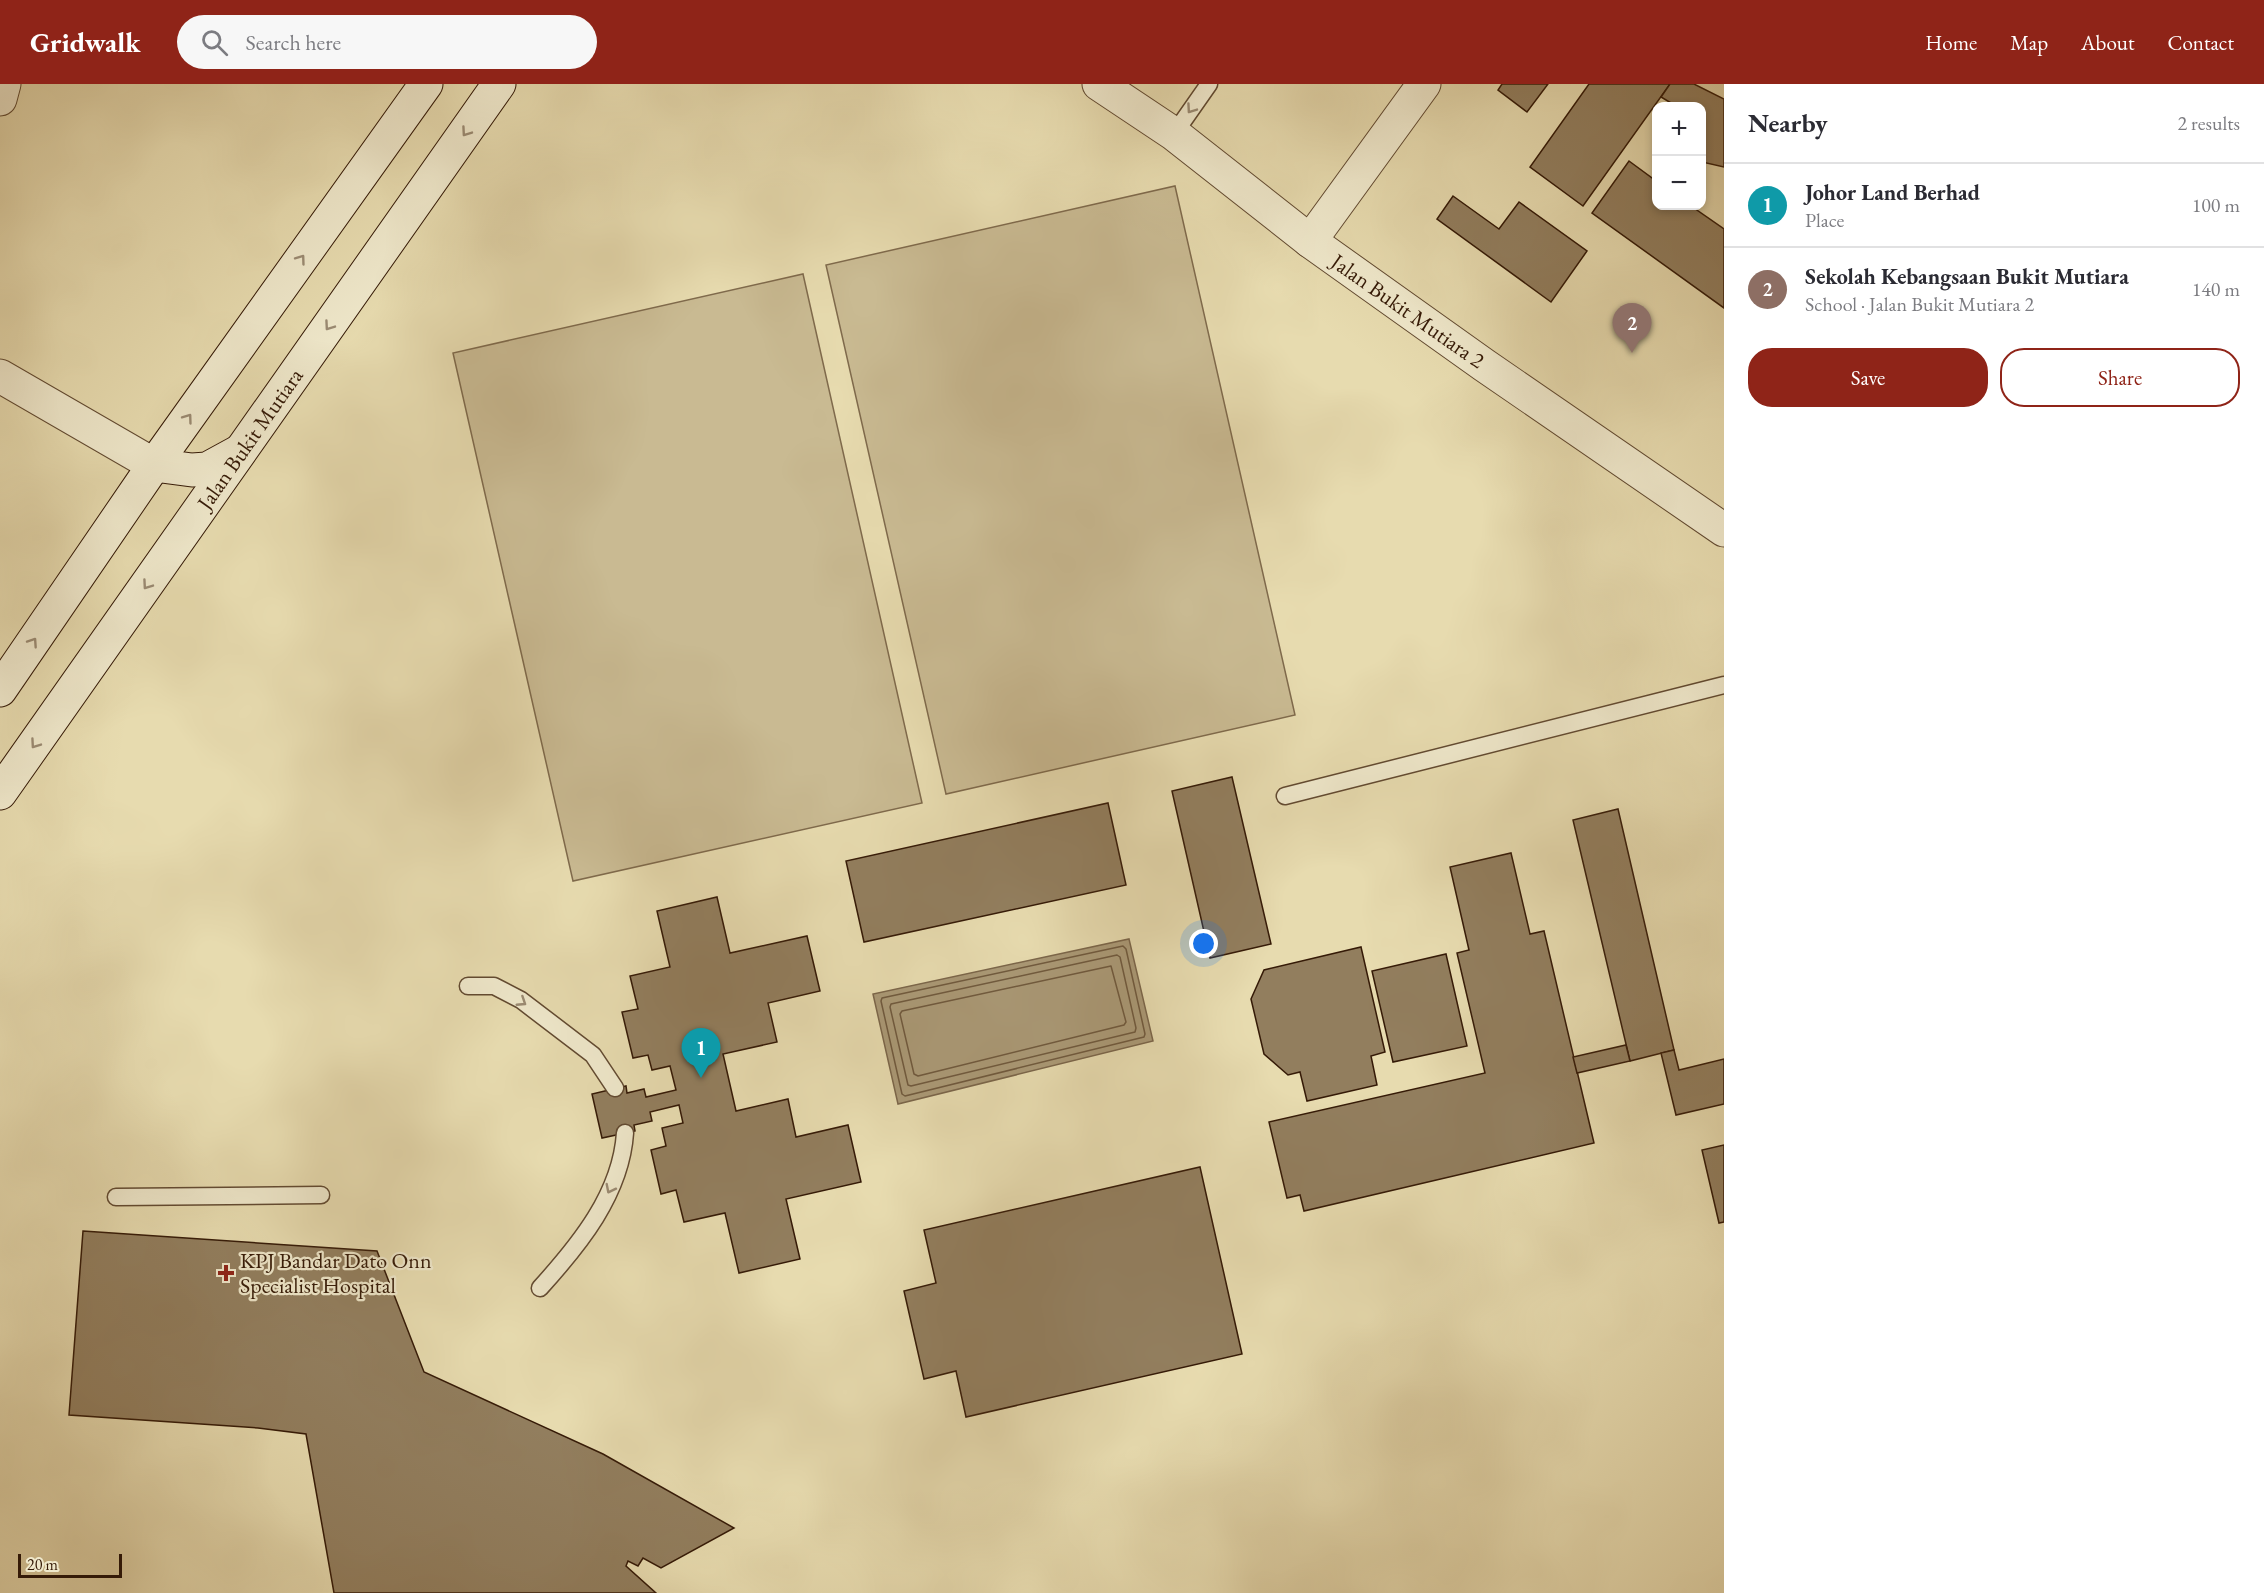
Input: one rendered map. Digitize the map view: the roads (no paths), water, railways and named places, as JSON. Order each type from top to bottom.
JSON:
[{"type":"street","points":[[0,99],[4,84]]},
{"type":"street","points":[[0,690],[154,465],[426,84]]},
{"type":"street","name":"Jalan Bukit Mutiara","points":[[0,793],[499,84]]},
{"type":"street","name":"Jalan Bukit Mutiara 2","points":[[1099,84],[1174,134],[1310,241],[1484,365],[1724,530]]},
{"type":"street","points":[[1310,241],[1424,84]]},
{"type":"street","points":[[0,376],[154,465],[176,486],[182,506],[181,537]]},
{"type":"street","points":[[154,465],[192,470],[207,469],[243,449]]},
{"type":"lane","points":[[1174,134],[1209,84]]},
{"type":"lane","points":[[1285,796],[1724,685]]},
{"type":"lane","points":[[468,986],[494,986],[521,1000],[593,1055],[615,1088]]},
{"type":"lane","points":[[540,1288],[570,1255],[594,1220],[618,1171],[623,1155],[625,1133]]},
{"type":"lane","points":[[116,1197],[321,1195]]},
{"type":"water","points":[[1129,939],[1153,1041],[898,1104],[873,994]]},
{"type":"place","name":"Sekolah Kebangsaan Bukit Mutiara","points":[[1632,353]]},
{"type":"place","name":"Johor Land Berhad","points":[[701,1078]]},
{"type":"place","name":"KPJ Bandar Dato Onn Specialist Hospital","points":[[226,1273]]}]
